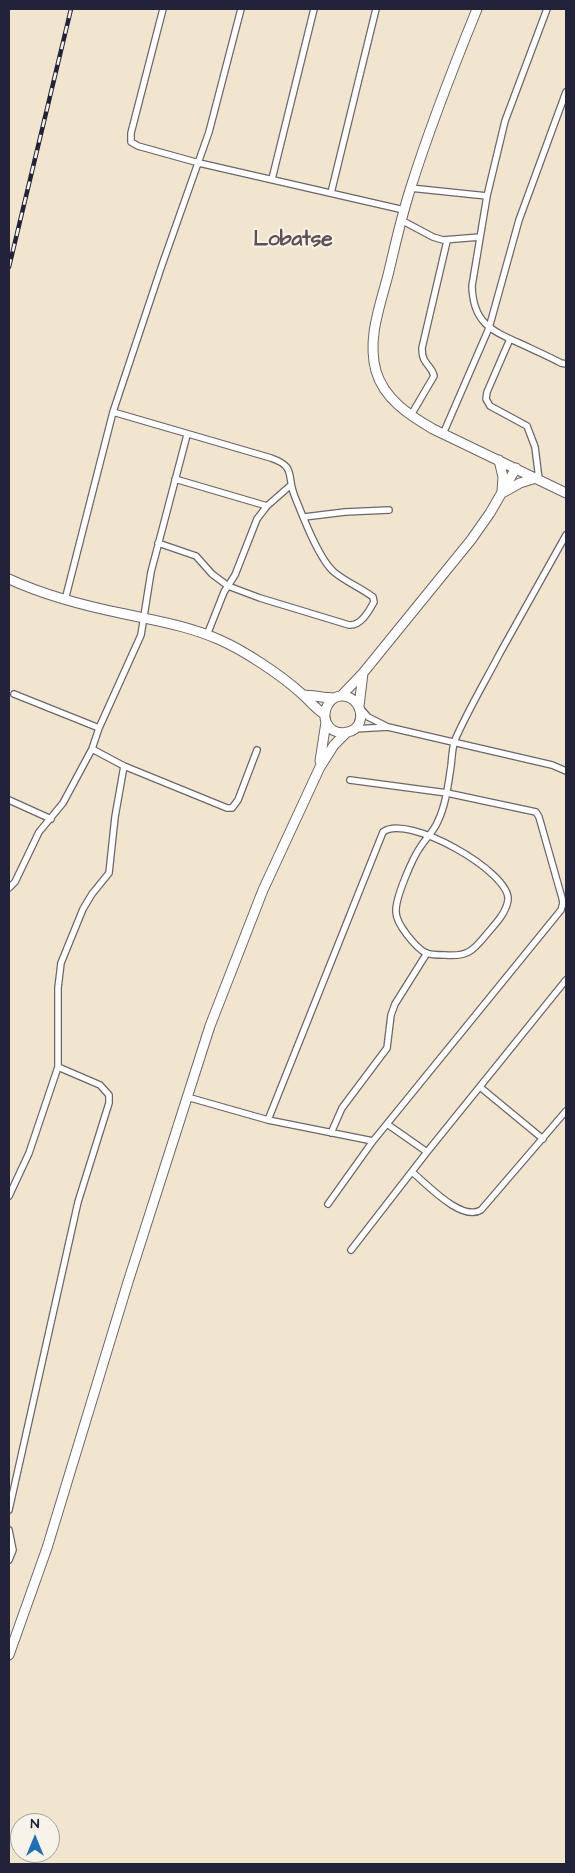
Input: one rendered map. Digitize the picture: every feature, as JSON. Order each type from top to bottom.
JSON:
[{"type":"main road","points":[[477,9],[436,115],[402,215],[374,328],[373,352],[377,374],[382,386],[390,397],[411,415],[443,434],[566,493]]},
{"type":"main road","points":[[499,460],[503,477],[502,493]]},
{"type":"main road","points":[[320,767],[328,702],[338,697],[363,673],[471,540],[516,468]]},
{"type":"main road","points":[[502,493],[520,483],[539,480]]},
{"type":"main road","points":[[9,579],[65,600],[168,623],[207,634],[256,660],[303,695],[325,718],[331,729],[339,732],[350,731]]},
{"type":"main road","points":[[9,1655],[47,1548],[128,1282],[210,1026],[263,890],[320,767],[334,745],[359,724],[363,673]]},
{"type":"main road","points":[[303,695],[348,696],[355,700],[360,708]]},
{"type":"street","points":[[163,9],[131,133],[131,142],[138,146],[199,163],[331,192],[402,215],[433,237],[447,241],[480,237]]},
{"type":"street","points":[[65,600],[113,412],[209,132],[240,9]]},
{"type":"street","points":[[272,179],[314,9]]},
{"type":"street","points":[[331,192],[376,9]]},
{"type":"street","points":[[548,9],[505,121],[487,196],[472,286],[472,300],[476,310],[489,328],[566,364]]},
{"type":"street","points":[[443,434],[489,328],[520,220],[566,92]]},
{"type":"street","points":[[410,188],[487,196]]},
{"type":"street","points":[[411,415],[434,376],[433,371],[423,361],[422,348],[447,241]]},
{"type":"street","points":[[510,339],[487,392],[486,400],[490,406],[527,426],[535,447],[539,480]]},
{"type":"street","points":[[113,412],[280,461],[288,468],[291,485],[317,547],[326,563],[333,571],[368,593],[375,600],[360,622],[355,625],[349,625],[260,598],[228,586],[212,574],[196,556],[158,543]]},
{"type":"street","points":[[9,888],[15,882],[39,832],[63,803],[92,749],[99,728],[140,635],[149,580],[187,435]]},
{"type":"street","points":[[175,480],[266,506]]},
{"type":"street","points":[[207,634],[228,586],[235,575],[257,519],[266,506],[291,485]]},
{"type":"street","points":[[304,517],[344,512],[389,510]]},
{"type":"street","points":[[268,1120],[380,837],[386,830],[393,828],[430,835],[452,846],[494,877],[505,888],[508,900],[503,914],[471,952],[454,955],[427,953],[407,935],[396,918],[398,899],[414,856],[430,835],[440,818],[447,792],[454,742],[483,684],[566,535]]},
{"type":"street","points":[[14,694],[99,728]]},
{"type":"street","points":[[360,708],[368,717],[388,727],[552,765],[566,771]]},
{"type":"street","points":[[350,731],[388,727]]},
{"type":"street","points":[[92,749],[124,766],[221,806],[232,808],[238,800],[257,750]]},
{"type":"street","points":[[9,1196],[29,1153],[58,1067],[58,988],[62,963],[83,909],[109,872],[116,810],[124,766]]},
{"type":"street","points":[[328,1204],[373,1141],[562,906],[562,900],[538,814],[529,809],[447,792],[350,780]]},
{"type":"street","points":[[9,800],[50,819]]},
{"type":"street","points":[[330,1133],[346,1101],[387,1048],[391,1015],[427,953]]},
{"type":"street","points":[[351,1250],[427,1152],[566,980]]},
{"type":"street","points":[[9,1510],[78,1202],[109,1102],[109,1095],[100,1085],[58,1067]]},
{"type":"street","points":[[480,1087],[543,1139]]},
{"type":"street","points":[[187,1097],[268,1120],[373,1141]]},
{"type":"street","points":[[412,1172],[456,1208],[466,1213],[477,1213],[566,1111]]},
{"type":"street","points":[[387,1124],[427,1152]]},
{"type":"street","points":[[9,1530],[13,1550],[9,1560]]},
{"type":"railway","points":[[9,267],[71,9]]},
{"type":"district","name":"Lobatse","points":[[293,241]]}]
